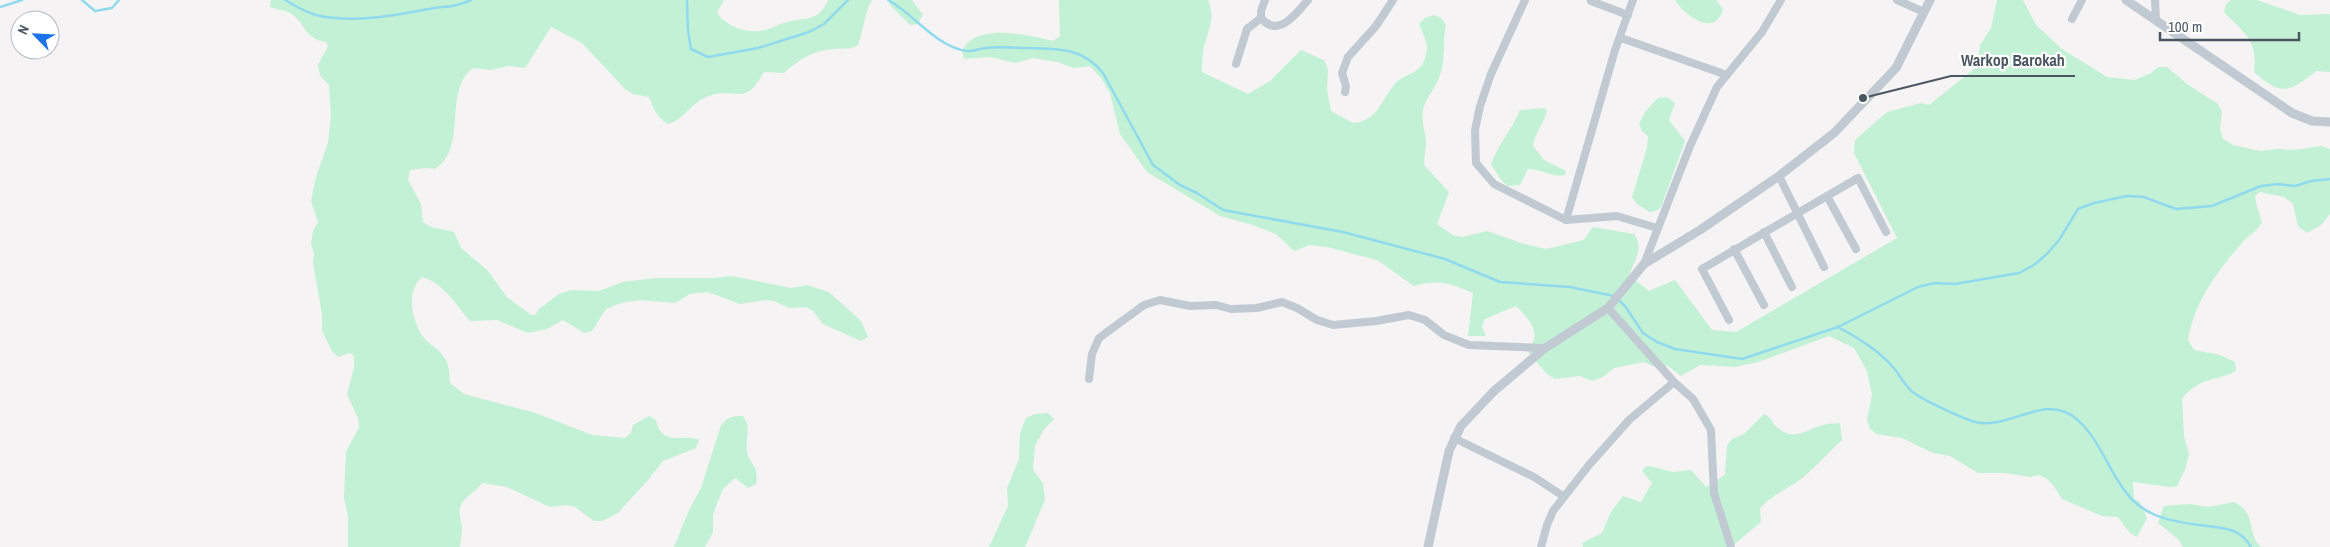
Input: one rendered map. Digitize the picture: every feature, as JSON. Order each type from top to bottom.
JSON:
[{"type":"street","points":[[1261,18],[1261,11],[1265,0]]},
{"type":"street","points":[[1261,18],[1271,26],[1280,26],[1295,15],[1308,0]]},
{"type":"street","points":[[1345,92],[1346,86],[1342,73],[1348,57],[1376,26],[1393,0]]},
{"type":"street","points":[[1525,0],[1494,66],[1480,106],[1475,130],[1476,163],[1494,184],[1566,220],[1617,216],[1657,228]]},
{"type":"street","points":[[1566,220],[1615,50],[1621,38],[1633,0]]},
{"type":"street","points":[[1644,264],[1657,228],[1717,86],[1762,32],[1781,0]]},
{"type":"street","points":[[1897,0],[1924,12]]},
{"type":"street","points":[[1428,547],[1446,463],[1454,438],[1471,415],[1494,391],[1545,348],[1611,305],[1644,264],[1700,230],[1779,176],[1834,133],[1896,68],[1930,0]]},
{"type":"street","points":[[2072,19],[2082,0]]},
{"type":"street","points":[[2126,0],[2292,113],[2312,121],[2330,122]]},
{"type":"street","points":[[2155,0],[2156,19]]},
{"type":"street","points":[[1591,1],[1628,15]]},
{"type":"street","points":[[1236,64],[1247,29],[1261,18]]},
{"type":"street","points":[[1621,38],[1727,75]]},
{"type":"street","points":[[1779,176],[1824,267]]},
{"type":"street","points":[[1730,320],[1702,268],[1796,212],[1858,178],[1886,232]]},
{"type":"street","points":[[1827,196],[1856,250]]},
{"type":"street","points":[[1764,232],[1792,287]]},
{"type":"street","points":[[1734,249],[1764,305]]},
{"type":"street","points":[[1089,379],[1092,354],[1099,338],[1144,304],[1160,300],[1190,306],[1216,305],[1231,309],[1256,308],[1282,302],[1297,308],[1317,320],[1334,325],[1376,321],[1409,315],[1426,320],[1444,335],[1463,344],[1545,348]]},
{"type":"street","points":[[1611,305],[1674,382],[1693,398],[1711,430],[1714,493],[1731,547]]},
{"type":"street","points":[[1541,547],[1547,525],[1564,496],[1629,420],[1674,382]]},
{"type":"street","points":[[1454,438],[1534,477],[1564,496]]},
{"type":"green space","points":[[271,0],[724,0],[717,12],[720,17],[736,28],[755,31],[816,15],[828,0],[872,0],[867,11],[858,45],[855,47],[814,53],[795,63],[784,73],[764,72],[751,90],[739,94],[726,93],[706,97],[696,103],[679,119],[668,124],[656,113],[649,97],[633,94],[625,89],[582,43],[551,27],[525,68],[508,66],[491,70],[473,68],[464,78],[459,90],[454,133],[451,147],[445,159],[435,169],[410,170],[408,180],[421,204],[423,222],[434,228],[454,232],[461,248],[487,270],[507,297],[531,315],[535,315],[539,309],[559,294],[572,290],[599,291],[623,282],[656,278],[714,278],[731,276],[791,288],[807,285],[829,292],[861,321],[868,337],[861,341],[823,324],[813,311],[806,307],[789,308],[774,301],[766,300],[740,304],[708,292],[690,294],[675,303],[639,300],[621,303],[606,309],[592,331],[584,333],[563,320],[547,329],[528,333],[497,320],[470,321],[443,289],[422,277],[413,291],[412,307],[416,324],[424,338],[446,360],[450,383],[464,394],[536,413],[592,435],[625,438],[631,433],[633,425],[649,416],[656,420],[659,429],[669,437],[699,440],[696,448],[663,461],[618,513],[602,521],[594,521],[575,507],[566,505],[550,507],[507,487],[482,483],[464,500],[461,506],[462,527],[460,547],[348,547],[348,516],[344,498],[346,452],[359,427],[358,418],[347,394],[354,368],[354,356],[350,353],[338,357],[332,351],[322,331],[322,314],[313,263],[314,253],[311,244],[313,231],[318,222],[311,201],[316,177],[328,143],[331,116],[329,85],[320,75],[318,65],[328,46],[326,42],[309,34],[290,13],[270,7]]},
{"type":"green space","points":[[889,0],[912,0],[923,15],[917,24],[910,25],[889,4]]},
{"type":"green space","points":[[1059,0],[1208,0],[1211,20],[1204,45],[1202,72],[1248,94],[1270,81],[1301,50],[1324,60],[1328,69],[1327,90],[1331,111],[1353,123],[1368,119],[1373,115],[1394,85],[1422,65],[1427,47],[1419,24],[1425,18],[1434,15],[1441,18],[1446,25],[1442,69],[1426,101],[1423,114],[1426,141],[1424,165],[1449,192],[1437,224],[1453,235],[1462,237],[1487,231],[1521,243],[1546,249],[1584,240],[1593,227],[1634,234],[1637,239],[1638,249],[1629,275],[1649,291],[1675,280],[1712,330],[1736,332],[1897,238],[1854,153],[1855,140],[1887,112],[1921,103],[1929,105],[1974,69],[1978,61],[1980,45],[1991,28],[1997,0],[2023,0],[2036,25],[2062,49],[2107,77],[2135,80],[2151,73],[2158,67],[2167,67],[2187,84],[2218,104],[2222,112],[2220,129],[2223,139],[2233,145],[2260,151],[2294,150],[2321,146],[2330,149],[2330,214],[2321,225],[2307,233],[2298,226],[2293,204],[2284,197],[2260,192],[2255,196],[2262,222],[2232,255],[2208,288],[2191,326],[2188,340],[2194,350],[2220,355],[2235,362],[2236,371],[2196,386],[2182,398],[2184,436],[2189,454],[2185,470],[2177,486],[2169,487],[2133,482],[2134,499],[2140,502],[2147,518],[2137,537],[2130,533],[2118,517],[2102,516],[2062,499],[2053,485],[2039,475],[2030,477],[2005,473],[1978,473],[1950,456],[1933,453],[1902,438],[1876,434],[1870,429],[1867,420],[1872,395],[1867,371],[1854,348],[1829,336],[1758,362],[1735,367],[1700,365],[1681,376],[1668,366],[1655,367],[1644,362],[1614,368],[1603,377],[1592,381],[1580,376],[1555,379],[1547,374],[1527,351],[1534,339],[1533,327],[1516,306],[1485,319],[1482,327],[1486,336],[1468,336],[1473,293],[1444,283],[1414,286],[1377,260],[1327,247],[1310,245],[1294,251],[1276,234],[1253,225],[1220,216],[1147,172],[1120,134],[1110,93],[1101,78],[1090,66],[1074,68],[1058,62],[1033,58],[1015,63],[990,57],[964,59],[962,51],[969,42],[979,36],[1004,33],[1053,41],[1060,36]]},
{"type":"green space","points":[[1675,0],[1716,0],[1723,9],[1719,18],[1714,22],[1707,23],[1692,18]]},
{"type":"green space","points":[[2231,0],[2257,0],[2300,15],[2330,14],[2330,72],[2316,71],[2299,84],[2285,89],[2271,85],[2263,80],[2254,72],[2254,52],[2248,38],[2224,12],[2226,4]]},
{"type":"green space","points":[[1667,97],[1675,103],[1669,120],[1685,141],[1661,207],[1650,212],[1637,204],[1632,197],[1647,148],[1648,136],[1642,131],[1639,124],[1645,112],[1658,98]]},
{"type":"green space","points":[[1545,108],[1547,112],[1533,146],[1544,160],[1566,171],[1565,175],[1560,176],[1528,169],[1520,185],[1508,186],[1501,180],[1491,164],[1494,157],[1520,110]]},
{"type":"green space","points":[[1048,413],[1054,419],[1043,431],[1035,446],[1033,470],[1043,483],[1045,500],[1025,547],[989,547],[1008,506],[1007,488],[1019,459],[1020,433],[1026,418],[1035,414]]},
{"type":"green space","points":[[1764,414],[1778,428],[1790,434],[1801,433],[1825,424],[1840,423],[1842,440],[1806,475],[1764,504],[1760,509],[1761,522],[1731,547],[1583,547],[1582,543],[1602,533],[1611,512],[1623,496],[1641,502],[1652,483],[1642,471],[1645,467],[1649,466],[1673,472],[1691,470],[1706,487],[1725,475],[1727,446],[1732,439],[1744,434]]},
{"type":"green space","points":[[743,416],[746,420],[748,429],[747,451],[755,468],[756,484],[748,488],[735,478],[723,489],[713,515],[713,532],[705,547],[674,547],[689,510],[701,488],[721,425],[727,419]]},
{"type":"green space","points":[[2234,502],[2246,512],[2254,536],[2261,547],[2183,547],[2178,539],[2158,523],[2164,506],[2190,504],[2208,507]]},
{"type":"waterway","points":[[0,7],[22,0]]},
{"type":"waterway","points":[[82,0],[95,11],[112,8],[119,0]]},
{"type":"waterway","points":[[285,0],[312,14],[345,19],[390,16],[452,6],[471,0]]},
{"type":"waterway","points":[[687,0],[688,31],[691,49],[708,57],[758,48],[809,32],[824,24],[848,0]]},
{"type":"waterway","points":[[888,0],[907,13],[935,37],[956,48],[969,51],[995,47],[1057,49],[1077,53],[1086,58],[1103,73],[1153,165],[1180,185],[1197,193],[1223,210],[1343,232],[1445,259],[1500,282],[1570,287],[1614,296],[1625,306],[1643,333],[1657,342],[1675,349],[1742,359],[1838,327],[1918,287],[1935,283],[1955,284],[2019,273],[2034,265],[2048,253],[2059,240],[2078,209],[2094,203],[2127,196],[2144,197],[2176,209],[2212,206],[2261,186],[2278,184],[2295,186],[2311,181],[2330,179]]},
{"type":"waterway","points":[[1838,327],[1874,349],[1893,367],[1914,393],[1966,419],[1985,423],[1998,422],[2049,409],[2062,411],[2074,417],[2094,440],[2118,481],[2138,505],[2151,513],[2168,519],[2228,529],[2241,535],[2251,547]]},
{"type":"place","name":"Warkop Barokah","points":[[1863,98]]}]
